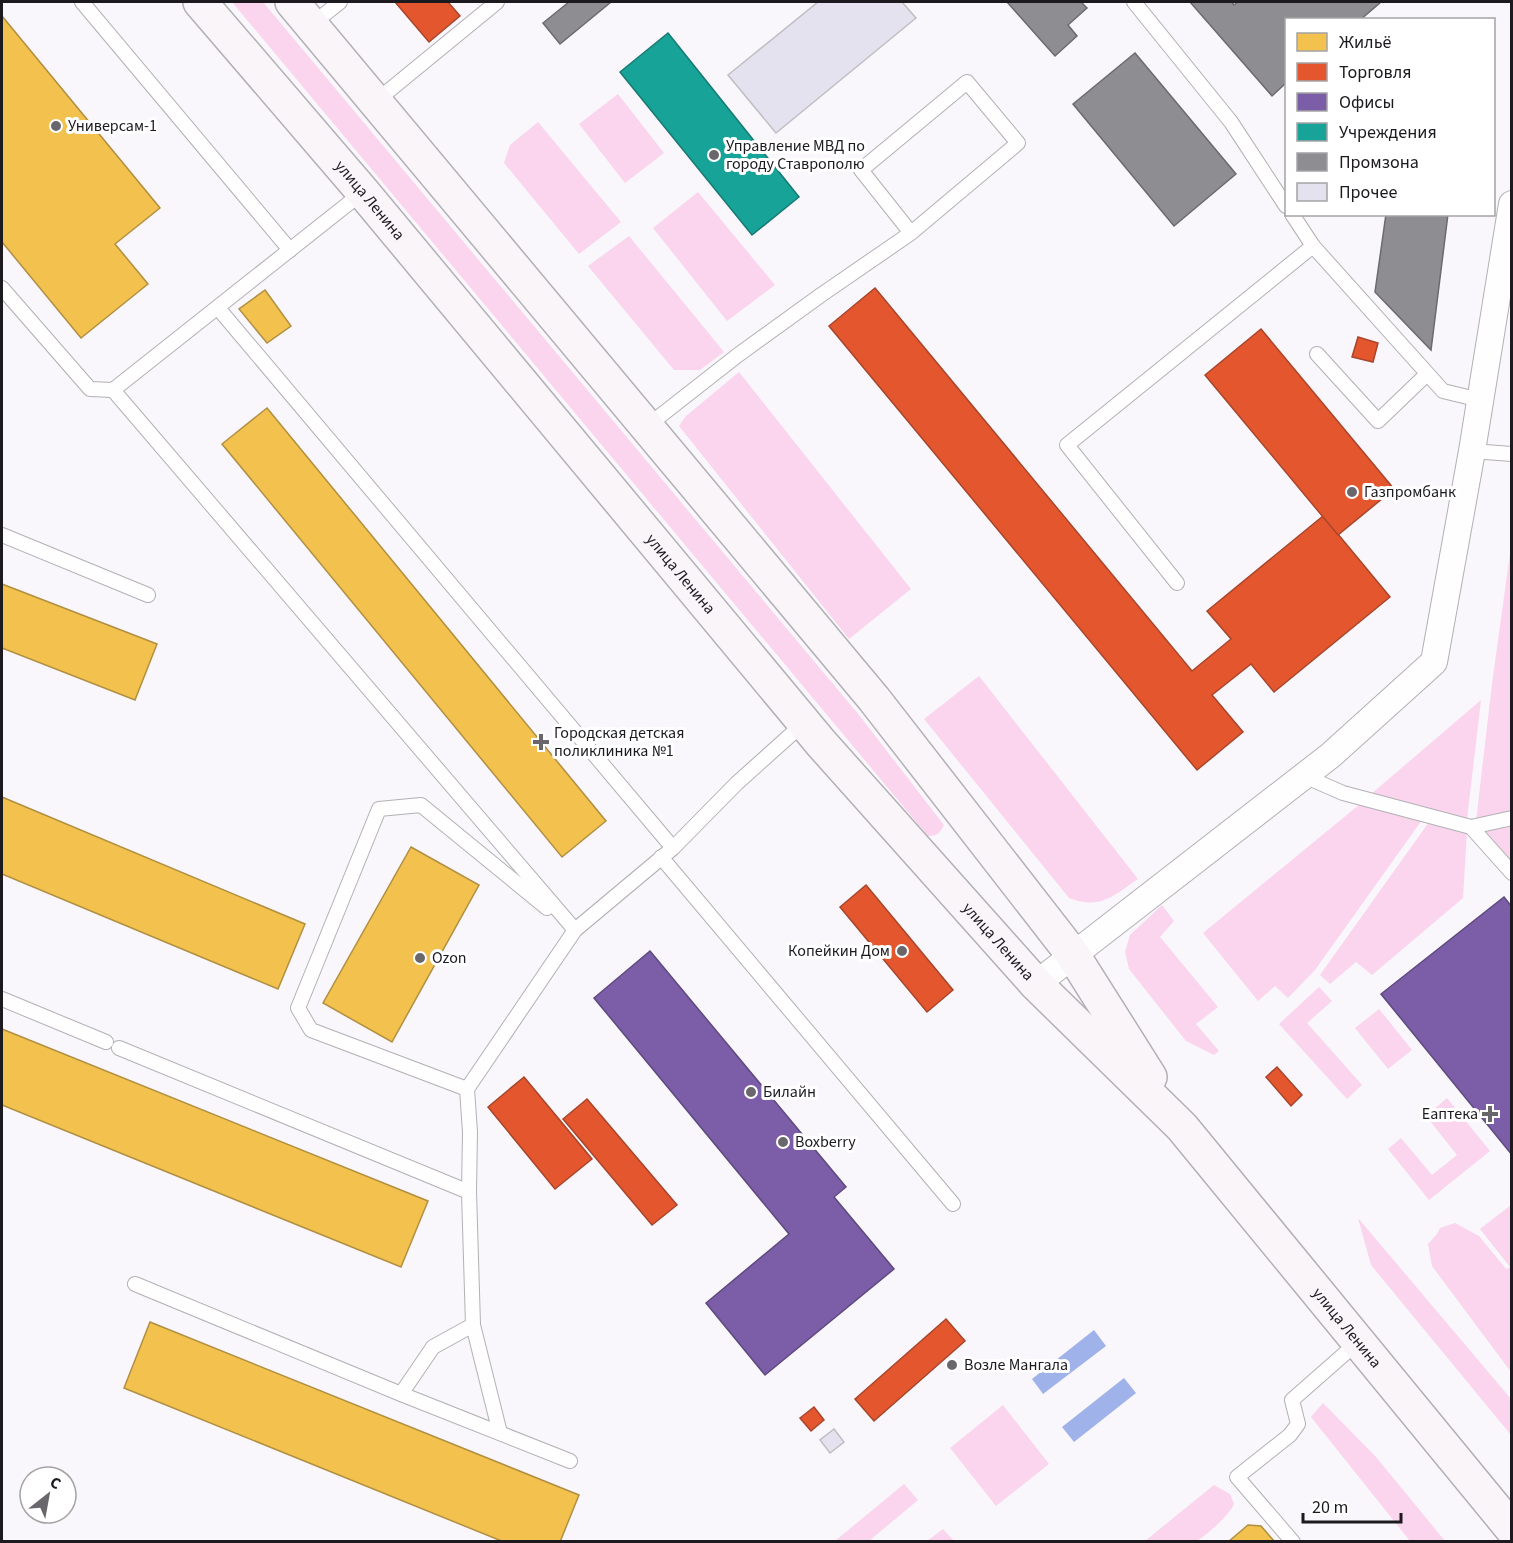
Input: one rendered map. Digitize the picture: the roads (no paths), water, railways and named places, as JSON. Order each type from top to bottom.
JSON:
[{"type":"main road","name":"улица Ленина","points":[[200,2],[363,192],[822,743],[1036,984],[1182,1127],[1358,1342],[1509,1521]]},
{"type":"main road","name":"улица Ленина","points":[[302,13],[874,699],[1073,955],[1182,1127]]},
{"type":"street","points":[[1036,984],[1331,755],[1434,662],[1472,452],[1512,204]]},
{"type":"lane","points":[[82,2],[290,250]]},
{"type":"lane","points":[[302,13],[340,2]]},
{"type":"lane","points":[[375,102],[497,2]]},
{"type":"lane","points":[[1134,2],[1231,122],[1285,203]]},
{"type":"lane","points":[[646,427],[738,355],[911,233],[1018,144],[966,82],[861,170],[911,233]]},
{"type":"lane","points":[[2,288],[90,389],[113,390],[363,192]]},
{"type":"lane","points":[[1293,216],[1313,246],[1443,391],[1480,400]]},
{"type":"lane","points":[[1177,583],[1067,445],[1313,246]]},
{"type":"lane","points":[[218,308],[673,848]]},
{"type":"lane","points":[[1317,354],[1378,421],[1428,374]]},
{"type":"lane","points":[[113,390],[575,930]]},
{"type":"lane","points":[[1472,452],[1512,453]]},
{"type":"lane","points":[[2,536],[148,596]]},
{"type":"lane","points":[[500,1433],[473,1325],[469,1192],[470,1132],[467,1089],[575,930],[673,848],[737,783],[805,722]]},
{"type":"lane","points":[[1304,776],[1343,794],[1471,827],[1512,818]]},
{"type":"lane","points":[[467,1089],[311,1030],[298,1008],[379,809],[421,806],[575,930]]},
{"type":"lane","points":[[1471,827],[1512,873]]},
{"type":"lane","points":[[661,857],[952,1204]]},
{"type":"lane","points":[[2,999],[469,1192]]},
{"type":"lane","points":[[135,1284],[570,1461]]},
{"type":"lane","points":[[401,1394],[434,1347],[473,1325]]},
{"type":"lane","points":[[1293,1542],[1237,1477],[1290,1435],[1298,1425],[1292,1400],[1358,1342]]},
{"type":"water","points":[[1094,1330],[1106,1346],[1043,1394],[1032,1379]]},
{"type":"water","points":[[1124,1378],[1136,1393],[1074,1442],[1062,1427]]},
{"type":"place","name":"Универсам-1","points":[[56,126]]},
{"type":"place","name":"Управление МВД по городу Ставрополю","points":[[714,155]]},
{"type":"place","name":"Газпромбанк","points":[[1352,492]]},
{"type":"place","name":"Городская детская поликлиника №1","points":[[541,742]]},
{"type":"place","name":"Копейкин Дом","points":[[902,951]]},
{"type":"place","name":"Ozon","points":[[420,958]]},
{"type":"place","name":"Билайн","points":[[751,1092]]},
{"type":"place","name":"Еаптека","points":[[1490,1114]]},
{"type":"place","name":"Boxberry","points":[[783,1142]]},
{"type":"place","name":"Возле Мангала","points":[[952,1365]]}]
